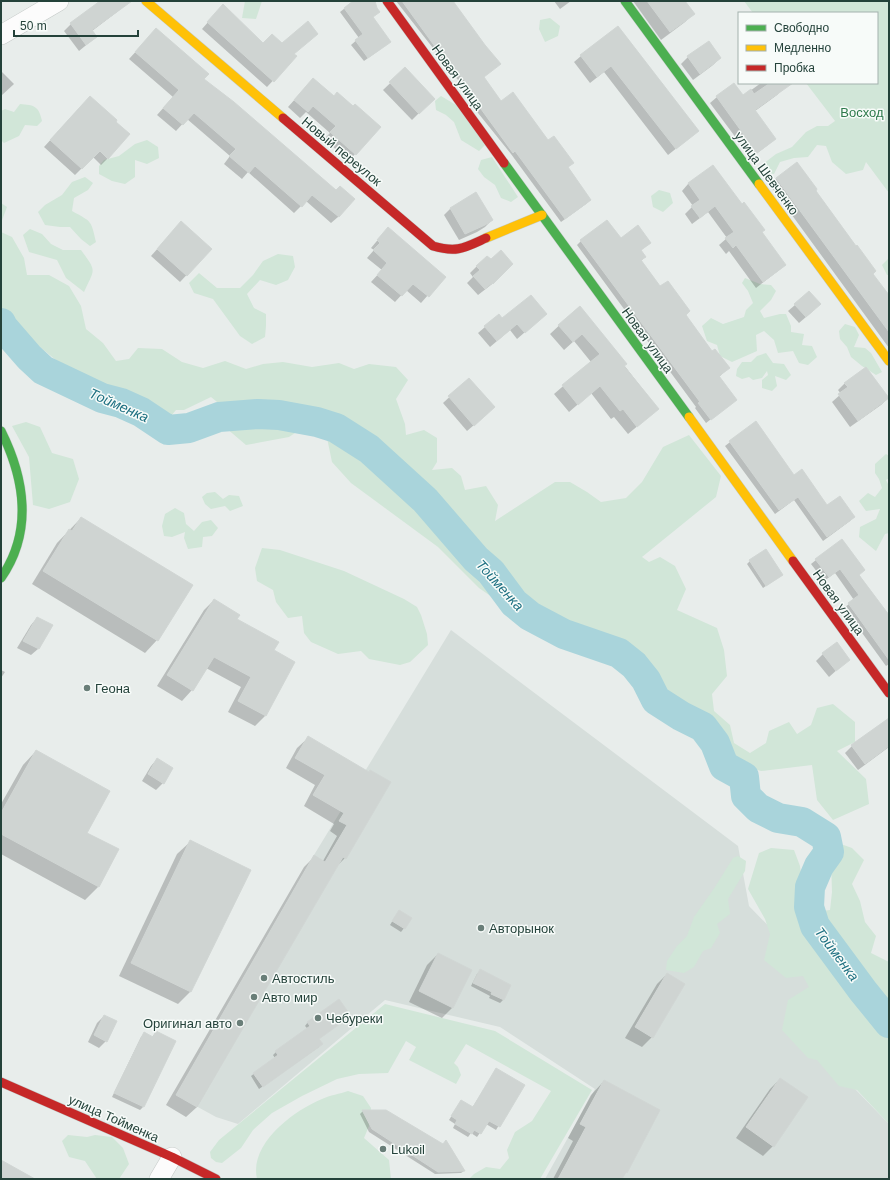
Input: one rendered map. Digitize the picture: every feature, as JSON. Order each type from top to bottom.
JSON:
[{"type":"street","points":[[1,36],[59,1]]},
{"type":"street","name":"Новый переулок","points":[[146,1],[433,246],[446,250],[461,249],[542,215]]},
{"type":"street","name":"Новая улица","points":[[387,1],[823,600],[889,694]]},
{"type":"street","name":"улица Шевченко","points":[[625,1],[889,361]]},
{"type":"street","points":[[1,431],[15,460],[21,482],[23,505],[21,526],[12,561],[1,578]]},
{"type":"street","name":"улица Тойменка","points":[[1,1082],[216,1179]]},
{"type":"street","points":[[159,1179],[172,1158]]},
{"type":"shaded area","name":"Авторынок","points":[[451,630],[738,846],[749,906],[826,985],[793,1025],[889,1124],[889,1179],[545,1179],[595,1089],[500,1027],[385,1000],[238,1124],[216,1117],[176,1095],[314,855]]},
{"type":"green space","points":[[245,1],[262,1],[256,19],[242,18]]},
{"type":"green space","name":"Восход","points":[[744,1],[889,1],[889,193],[866,162],[863,170],[846,174],[832,162],[826,146],[817,145],[808,157],[794,158],[780,162],[774,174],[767,173],[763,164],[776,154],[792,147],[806,132],[817,126],[828,126],[835,121],[807,84],[878,84],[878,12],[752,12]]},
{"type":"green space","points":[[550,18],[560,26],[558,36],[545,42],[539,29],[540,20]]},
{"type":"green space","points":[[441,96],[456,105],[485,145],[479,151],[461,140],[454,122],[446,115],[436,110],[435,101]]},
{"type":"green space","points":[[20,104],[35,107],[39,112],[42,121],[37,126],[25,125],[19,136],[4,143],[1,140],[1,111],[5,109],[14,112]]},
{"type":"green space","points":[[147,140],[158,147],[159,158],[147,164],[135,160],[135,177],[125,184],[112,181],[99,174],[99,166],[104,160],[119,156],[135,144]]},
{"type":"green space","points":[[492,157],[518,197],[511,202],[501,198],[495,185],[484,177],[478,169],[481,160]]},
{"type":"green space","points":[[85,177],[93,183],[88,190],[74,198],[72,211],[90,222],[96,242],[90,246],[70,227],[45,225],[38,212],[45,205],[62,195],[72,182]]},
{"type":"green space","points":[[659,190],[670,193],[673,203],[663,212],[653,207],[651,196]]},
{"type":"green space","points":[[1,203],[7,207],[1,223]]},
{"type":"green space","points":[[30,229],[42,234],[51,244],[63,250],[81,250],[90,262],[93,270],[84,292],[66,278],[57,260],[29,252],[23,235]]},
{"type":"green space","points":[[1,232],[12,237],[24,258],[27,275],[49,275],[69,286],[81,306],[86,329],[103,343],[116,361],[129,359],[138,348],[162,349],[182,362],[203,368],[225,361],[246,369],[263,364],[283,362],[312,367],[339,363],[354,369],[369,364],[396,367],[408,380],[396,399],[405,424],[406,435],[424,430],[437,438],[437,462],[432,470],[452,468],[461,476],[465,490],[486,486],[498,505],[495,521],[555,482],[570,482],[601,502],[626,498],[642,482],[663,447],[689,435],[721,476],[716,497],[642,557],[649,562],[660,557],[675,566],[686,589],[677,610],[717,628],[724,650],[727,676],[712,694],[714,711],[730,725],[734,743],[750,753],[766,743],[769,731],[789,722],[797,734],[811,725],[817,708],[833,704],[855,722],[855,742],[837,751],[866,779],[869,804],[833,820],[817,800],[812,765],[761,771],[732,762],[715,743],[696,728],[693,711],[673,703],[654,687],[644,663],[545,608],[517,595],[499,602],[479,588],[438,547],[351,483],[332,462],[326,433],[320,428],[310,427],[289,437],[246,445],[219,422],[222,406],[211,397],[184,410],[176,410],[170,417],[152,418],[137,407],[95,395],[77,384],[68,370],[12,324],[1,307]]},
{"type":"green space","points":[[278,254],[293,256],[295,267],[288,280],[276,285],[260,280],[247,294],[254,308],[266,314],[265,337],[252,344],[240,336],[213,299],[194,293],[189,283],[199,273],[217,288],[240,288],[253,275],[263,261]]},
{"type":"green space","points":[[889,258],[889,275],[887,275],[882,265]]},
{"type":"green space","points":[[745,278],[760,284],[771,285],[776,291],[771,300],[760,311],[764,318],[786,314],[791,326],[791,332],[804,334],[802,345],[812,346],[817,357],[808,365],[799,363],[793,351],[778,353],[774,340],[764,331],[756,335],[757,351],[732,362],[720,356],[717,345],[707,341],[702,326],[711,318],[723,324],[744,317],[746,310],[753,303],[748,291],[742,283]]},
{"type":"green space","points":[[845,324],[855,327],[859,335],[854,347],[865,348],[871,353],[882,372],[876,375],[851,357],[847,347],[840,339],[839,331]]},
{"type":"green space","points":[[766,353],[773,363],[784,364],[791,375],[786,380],[775,376],[777,386],[772,391],[762,388],[762,380],[768,375],[767,371],[762,378],[753,380],[749,377],[742,379],[736,376],[737,369],[742,362],[751,362],[757,356]]},
{"type":"green space","points":[[26,422],[40,427],[52,453],[73,459],[79,479],[70,502],[49,509],[33,505],[29,457],[12,426]]},
{"type":"green space","points":[[886,454],[889,456],[889,478],[886,480],[889,486],[889,533],[885,534],[876,551],[859,537],[860,527],[876,519],[880,509],[866,511],[859,501],[868,493],[875,497],[882,488],[875,473],[875,464]]},
{"type":"green space","points":[[215,492],[223,499],[229,495],[239,496],[243,506],[230,511],[225,506],[211,509],[205,504],[202,497],[207,493]]},
{"type":"green space","points":[[175,508],[184,513],[186,524],[194,531],[202,522],[211,520],[218,528],[212,536],[203,537],[202,547],[188,549],[184,538],[185,532],[172,537],[164,536],[162,526],[165,514]]},
{"type":"green space","points":[[262,548],[280,550],[344,571],[404,599],[417,607],[427,634],[428,645],[410,662],[400,665],[369,659],[361,651],[338,654],[311,642],[304,633],[302,616],[288,618],[276,602],[273,590],[257,581],[255,568]]},
{"type":"green space","points":[[838,843],[852,848],[864,860],[852,884],[860,901],[865,922],[876,936],[871,953],[889,962],[889,1020],[875,1002],[867,1000],[868,1005],[889,1030],[889,1124],[857,1090],[839,1086],[817,1060],[808,1058],[782,1030],[788,1000],[809,987],[803,976],[786,978],[764,960],[770,934],[765,919],[748,889],[759,853],[771,848],[794,850],[800,866],[805,900],[812,909],[821,911],[830,910],[832,892],[831,860]]},
{"type":"green space","points":[[738,856],[746,861],[745,871],[728,899],[730,914],[717,924],[720,933],[711,948],[703,951],[694,967],[684,973],[666,970],[667,961],[677,946],[687,936],[694,917],[733,858]]},
{"type":"green space","points":[[385,1004],[495,1031],[592,1090],[540,1179],[469,1179],[474,1174],[486,1167],[500,1169],[509,1158],[507,1150],[515,1132],[532,1121],[551,1091],[466,1044],[454,1063],[458,1067],[461,1075],[456,1084],[409,1060],[416,1047],[406,1041],[388,1073],[359,1074],[337,1079],[272,1113],[253,1130],[241,1148],[222,1163],[216,1162],[211,1158],[210,1152],[219,1140]]},
{"type":"green space","points":[[348,1091],[363,1096],[371,1108],[369,1126],[364,1138],[389,1160],[391,1179],[257,1179],[256,1166],[260,1153],[266,1141],[276,1130],[287,1120],[311,1104]]},
{"type":"green space","points":[[68,1135],[87,1137],[95,1135],[112,1137],[123,1148],[129,1164],[119,1179],[97,1179],[85,1161],[69,1157],[62,1141]]},
{"type":"building","points":[[100,1],[132,1],[92,30],[97,37],[86,45],[70,23]]},
{"type":"building","points":[[353,1],[375,1],[380,12],[373,17],[391,42],[368,58],[355,40],[363,34],[344,8]]},
{"type":"building","points":[[402,1],[453,1],[485,45],[501,64],[484,77],[501,101],[513,92],[548,140],[554,136],[574,163],[568,167],[591,200],[565,219],[515,151],[513,153],[473,98],[476,95],[443,54],[441,55]]},
{"type":"building","points":[[647,1],[685,1],[695,14],[670,32]]},
{"type":"building","points":[[223,4],[263,43],[272,34],[282,43],[308,21],[318,34],[294,54],[297,56],[274,82],[207,22]]},
{"type":"building","points":[[618,26],[699,131],[676,149],[611,66],[597,77],[580,55]]},
{"type":"building","points":[[156,28],[209,74],[204,79],[234,102],[336,190],[340,186],[355,199],[339,217],[312,195],[302,207],[255,166],[249,173],[229,156],[236,149],[194,113],[183,125],[163,108],[179,90],[135,52]]},
{"type":"building","points":[[709,41],[721,58],[700,74],[687,56]]},
{"type":"building","points":[[405,67],[435,99],[419,114],[389,82]]},
{"type":"building","points":[[313,78],[334,96],[337,92],[353,106],[355,104],[381,127],[356,155],[330,132],[336,126],[313,106],[308,112],[294,100]]},
{"type":"building","points":[[734,83],[743,95],[751,89],[754,94],[769,84],[792,84],[755,110],[776,139],[757,153],[716,96]]},
{"type":"building","points":[[90,96],[130,134],[108,159],[100,151],[82,169],[50,140]]},
{"type":"building","points":[[797,162],[817,189],[816,191],[876,271],[873,274],[889,295],[889,332],[776,178]]},
{"type":"building","points":[[713,165],[742,204],[744,202],[765,230],[762,232],[786,265],[763,282],[736,245],[733,248],[725,238],[734,232],[715,206],[700,218],[691,206],[700,200],[688,183]]},
{"type":"building","points":[[476,192],[493,220],[465,234],[450,208]]},
{"type":"building","points":[[607,220],[621,238],[638,225],[651,243],[641,250],[646,257],[641,260],[660,286],[668,281],[690,311],[686,315],[712,351],[715,349],[730,368],[719,376],[737,400],[711,420],[698,403],[700,402],[580,240]]},
{"type":"building","points":[[181,221],[212,249],[187,276],[157,249]]},
{"type":"building","points":[[388,227],[446,277],[429,297],[413,284],[402,296],[377,275],[387,263],[373,250],[380,243],[377,240]]},
{"type":"building","points":[[501,250],[513,264],[493,284],[492,283],[485,289],[473,276],[480,270],[476,266],[487,256],[491,259]]},
{"type":"building","points":[[809,291],[821,304],[806,317],[794,304]]},
{"type":"building","points":[[531,295],[547,314],[525,333],[517,324],[497,341],[484,326],[499,314],[502,318]]},
{"type":"building","points":[[580,306],[627,364],[624,366],[659,409],[637,427],[623,409],[620,411],[600,386],[578,405],[562,385],[600,354],[582,334],[573,342],[558,325]]},
{"type":"building","points":[[866,367],[889,398],[858,421],[838,394],[848,387],[844,383]]},
{"type":"building","points":[[469,378],[495,407],[474,426],[448,396]]},
{"type":"building","points":[[756,421],[794,475],[802,469],[827,505],[840,496],[855,517],[827,537],[798,497],[779,510],[729,441]]},
{"type":"building","points":[[81,517],[193,585],[158,641],[43,571],[69,529],[72,531]]},
{"type":"building","points":[[842,539],[865,570],[859,575],[889,615],[889,660],[848,603],[859,595],[840,569],[829,577],[815,559]]},
{"type":"building","points":[[766,549],[783,575],[766,586],[749,560]]},
{"type":"building","points":[[214,599],[240,615],[237,619],[279,642],[274,650],[295,662],[266,716],[238,701],[251,677],[214,657],[193,691],[167,675]]},
{"type":"building","points":[[37,617],[53,625],[39,649],[23,641]]},
{"type":"building","points":[[837,642],[850,660],[836,671],[822,653]]},
{"type":"building","points":[[889,718],[889,746],[865,764],[851,745]]},
{"type":"building","points":[[308,736],[369,772],[370,770],[391,782],[346,859],[343,857],[197,1107],[176,1095],[314,855],[325,862],[347,825],[339,821],[344,813],[313,795],[325,775],[295,758]]},
{"type":"building","points":[[36,750],[110,791],[87,833],[119,849],[99,887],[1,834],[1,813]]},
{"type":"building","points":[[157,758],[173,768],[164,784],[148,774]]},
{"type":"building","points":[[190,840],[251,870],[191,992],[131,963]]},
{"type":"building","points":[[399,910],[412,918],[405,929],[392,921]]},
{"type":"building","points":[[438,953],[472,970],[453,1008],[419,991]]},
{"type":"building","points":[[480,969],[511,985],[504,1000],[491,994],[492,992],[473,983]]},
{"type":"building","points":[[667,973],[685,984],[653,1038],[635,1027]]},
{"type":"building","points":[[339,999],[351,1016],[319,1039],[323,1044],[263,1087],[253,1073],[278,1055],[275,1051],[310,1026],[307,1022]]},
{"type":"building","points":[[104,1015],[117,1021],[107,1042],[94,1035]]},
{"type":"building","points":[[156,1031],[176,1041],[144,1107],[114,1093],[144,1032],[153,1037]]},
{"type":"building","points":[[496,1068],[525,1085],[500,1127],[489,1121],[481,1134],[474,1130],[472,1134],[455,1124],[457,1120],[451,1116],[461,1100],[473,1107]]},
{"type":"building","points":[[780,1078],[808,1097],[774,1147],[746,1127]]},
{"type":"building","points":[[604,1080],[660,1110],[627,1173],[626,1172],[622,1179],[558,1179],[586,1127],[580,1124]]},
{"type":"building","points":[[362,1110],[386,1110],[443,1144],[446,1140],[465,1171],[438,1172],[372,1129]]},
{"type":"building","points":[[1,1160],[35,1179],[1,1179]]},
{"type":"waterway","name":"Тойменка","points":[[1,323],[29,357],[43,370],[102,398],[121,403],[141,412],[168,430],[189,428],[219,417],[258,414],[279,415],[317,422],[336,428],[369,449],[425,500],[476,559],[491,572],[514,603],[530,616],[564,634],[619,653],[634,665],[646,680],[656,700],[681,716],[703,727],[715,743],[724,766],[744,777],[746,796],[758,808],[778,818],[802,822],[826,837],[829,852],[819,866],[810,887],[809,907],[815,926],[863,991],[889,1023]]},
{"type":"traffic: fast","points":[[625,1],[759,184]]},
{"type":"traffic: fast","points":[[504,163],[689,417]]},
{"type":"traffic: fast","points":[[1,431],[16,468],[22,505],[18,542],[11,560],[1,578]]},
{"type":"traffic: slow","points":[[146,1],[283,118]]},
{"type":"traffic: slow","points":[[759,184],[889,361]]},
{"type":"traffic: slow","points":[[486,238],[542,215]]},
{"type":"traffic: slow","points":[[689,417],[793,561]]},
{"type":"traffic: jam","points":[[387,1],[504,163]]},
{"type":"traffic: jam","points":[[283,118],[433,246],[455,249],[486,238]]},
{"type":"traffic: jam","points":[[793,561],[889,693]]},
{"type":"traffic: jam","points":[[1,1082],[172,1157],[216,1179]]},
{"type":"place","name":"Геона","points":[[87,688]]},
{"type":"place","name":"Авторынок","points":[[481,928]]},
{"type":"place","name":"Автостиль","points":[[264,978]]},
{"type":"place","name":"Авто мир","points":[[254,997]]},
{"type":"place","name":"Чебуреки","points":[[318,1018]]},
{"type":"place","name":"Оригинал авто","points":[[240,1023]]},
{"type":"place","name":"Lukoil","points":[[383,1149]]}]
